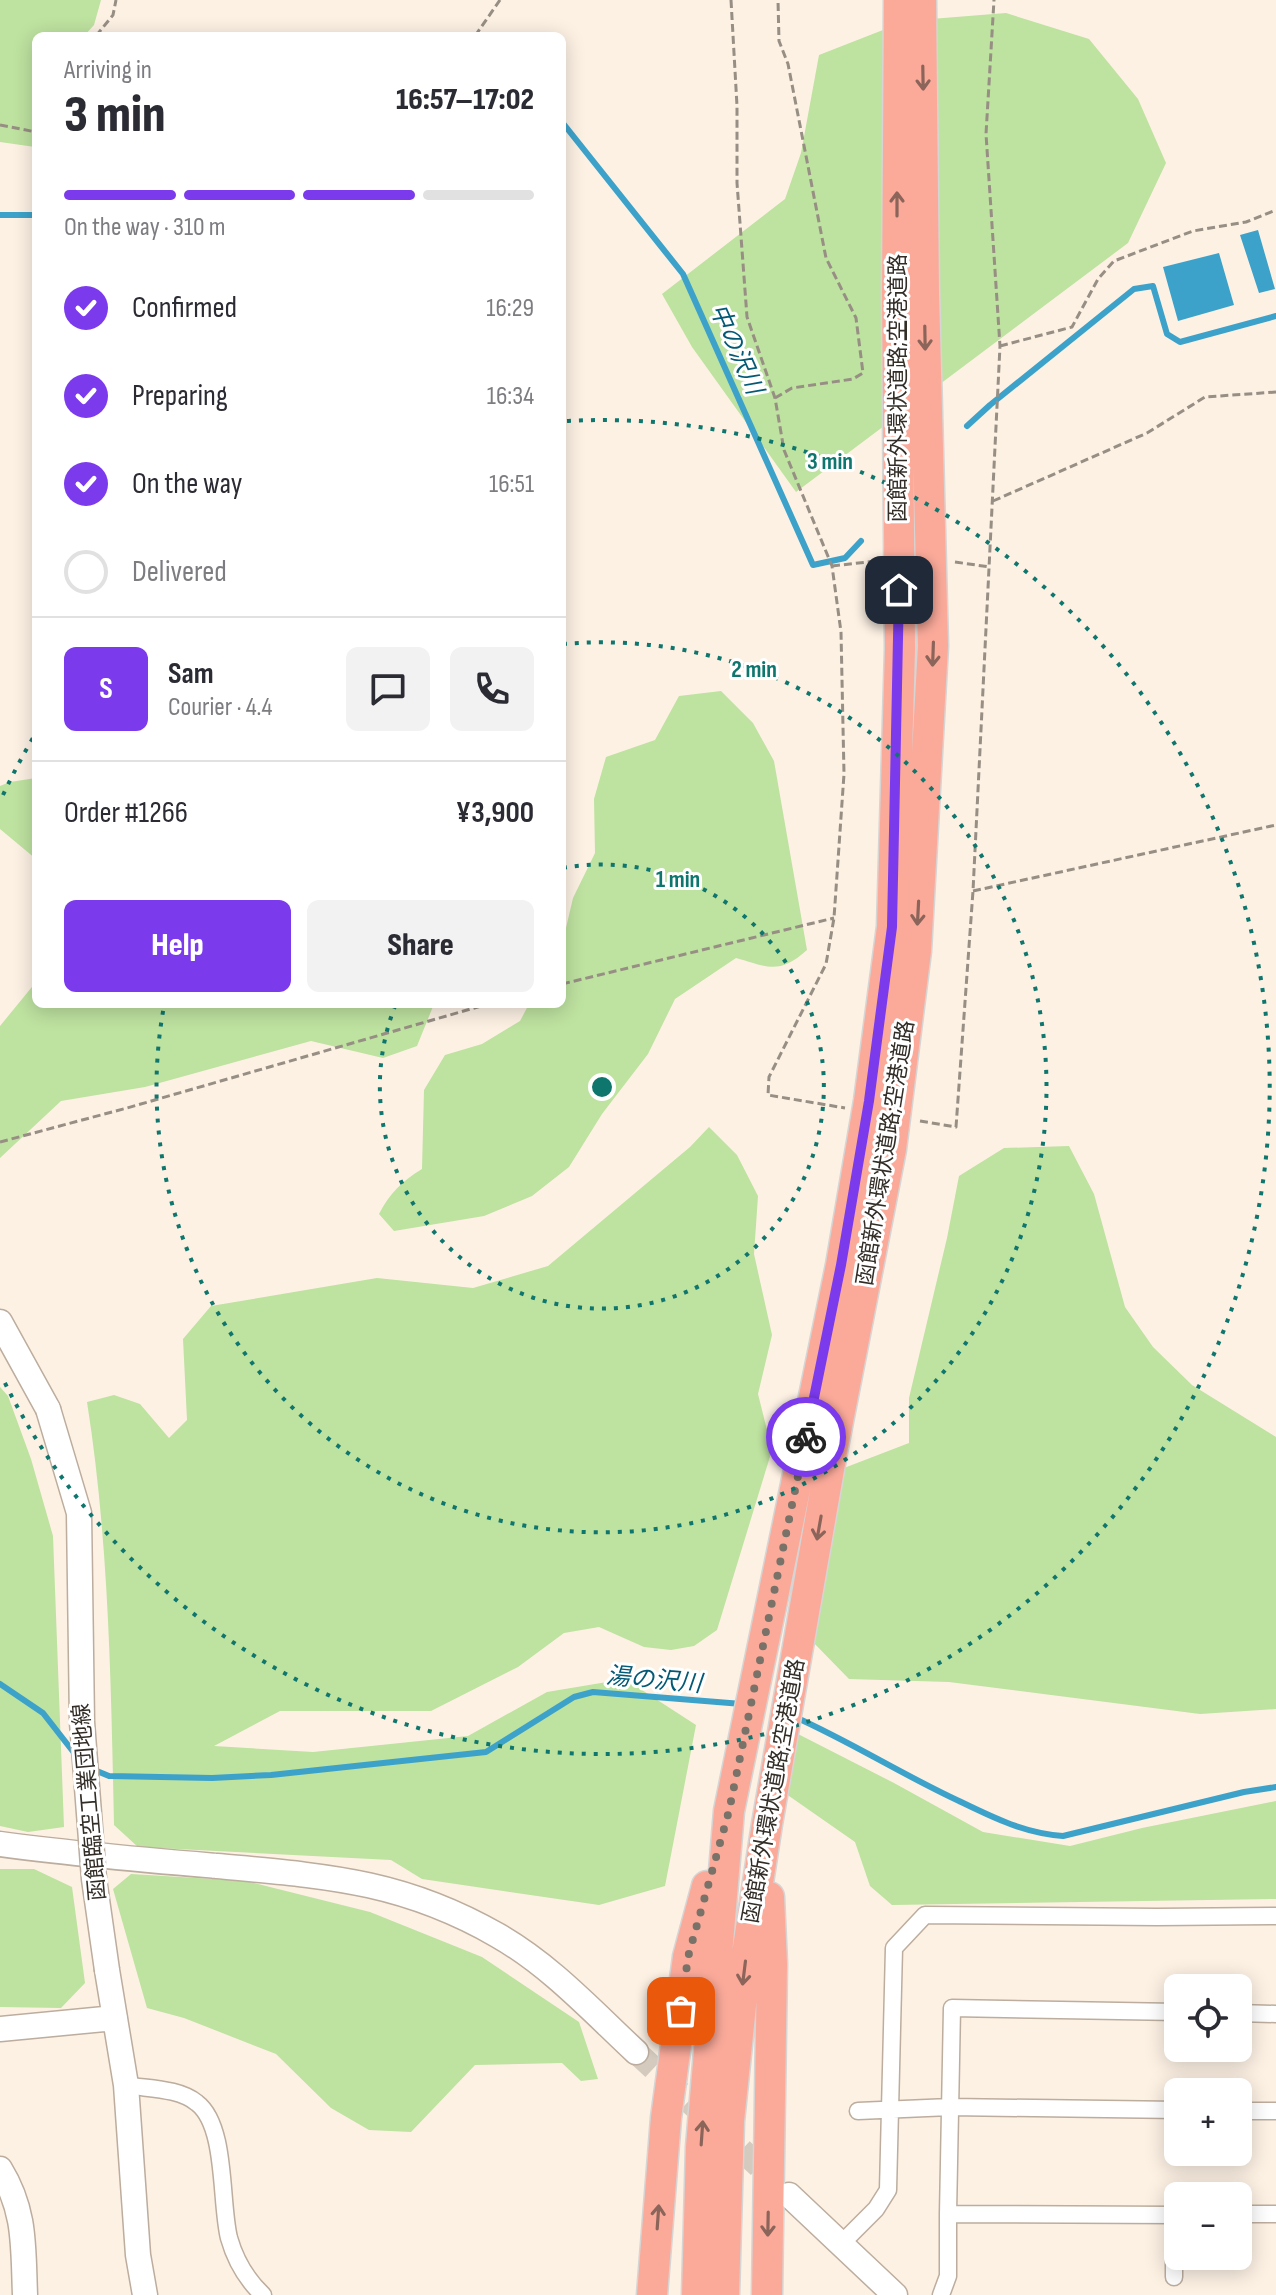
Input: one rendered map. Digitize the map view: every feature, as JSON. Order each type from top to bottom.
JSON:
[{"type":"highway","name":"函館新外環状道路;空港道路","points":[[724,2295],[729,2121],[745,1967],[762,1895],[767,1824],[841,1265],[869,1101],[892,927],[900,649],[897,295],[899,0]]},
{"type":"highway","name":"函館新外環状道路;空港道路","points":[[697,2295],[714,1887],[729,1811],[891,1149],[916,951],[933,646],[924,293],[921,0]]},
{"type":"highway","points":[[652,2295],[666,2118],[688,1957],[714,1887]]},
{"type":"highway","points":[[762,1895],[772,1964],[767,2295]]},
{"type":"street","name":"函館臨空工業団地線","points":[[0,1322],[48,1409],[79,1513],[82,1722],[94,1879],[126,2085],[138,2255],[145,2295]]},
{"type":"street","points":[[0,1844],[333,1877],[400,1892],[472,1922],[523,1953],[571,1991],[636,2052]]},
{"type":"street","points":[[841,2244],[876,2209],[888,2190],[894,1948],[925,1915],[1276,1916]]},
{"type":"street","points":[[941,2295],[948,2276],[952,2008],[1164,2012]]},
{"type":"street","points":[[1252,2013],[1276,2014]]},
{"type":"street","points":[[0,2029],[115,2018]]},
{"type":"street","points":[[126,2085],[180,2094],[196,2102],[206,2112],[214,2130],[229,2237],[253,2285],[263,2295]]},
{"type":"street","points":[[858,2111],[950,2107],[1164,2110]]},
{"type":"street","points":[[1252,2111],[1276,2111]]},
{"type":"street","points":[[0,2169],[15,2193],[20,2216],[25,2295]]},
{"type":"street","points":[[789,2195],[895,2295]]},
{"type":"street","points":[[948,2214],[1164,2215]]},
{"type":"street","points":[[1252,2214],[1276,2214]]},
{"type":"street","points":[[1174,2270],[1174,2277]]},
{"type":"path","points":[[99,32],[113,15],[116,0]]},
{"type":"path","points":[[478,32],[500,0]]},
{"type":"path","points":[[731,0],[737,106],[737,183],[747,317],[775,398],[784,450],[832,566],[841,632],[844,774],[834,918],[826,964],[769,1077],[768,1095],[849,1109]]},
{"type":"path","points":[[775,398],[792,388],[853,379],[863,373],[856,318],[826,258],[788,64],[779,41],[778,0]]},
{"type":"path","points":[[909,1119],[956,1127],[973,891],[1000,346],[986,134],[994,0]]},
{"type":"path","points":[[0,125],[32,131]]},
{"type":"path","points":[[1000,346],[1072,327],[1098,279],[1114,261],[1193,231],[1246,222],[1276,210]]},
{"type":"path","points":[[993,501],[1147,433],[1205,397],[1276,392]]},
{"type":"path","points":[[832,566],[887,560]]},
{"type":"path","points":[[944,561],[990,567]]},
{"type":"path","points":[[973,891],[1276,825]]},
{"type":"path","points":[[566,983],[834,918]]},
{"type":"path","points":[[0,1142],[474,1008]]},
{"type":"green space","points":[[0,0],[101,0],[94,25],[88,32],[32,32],[32,147],[0,142]]},
{"type":"green space","points":[[1006,13],[1089,39],[1138,99],[1166,163],[1128,243],[796,492],[692,347],[662,294],[785,199],[801,153],[819,55],[906,21]]},
{"type":"green space","points":[[721,691],[753,723],[774,761],[807,950],[789,963],[773,967],[736,958],[675,999],[648,1054],[602,1114],[569,1167],[532,1196],[484,1216],[394,1231],[379,1214],[397,1188],[422,1169],[424,1090],[445,1055],[482,1044],[520,1021],[527,1008],[566,1008],[566,928],[573,898],[595,853],[594,799],[606,757],[655,740],[679,696]]},
{"type":"green space","points":[[32,779],[32,856],[0,829],[0,786]]},
{"type":"green space","points":[[32,987],[32,1008],[432,1008],[417,1046],[383,1058],[311,1041],[145,1087],[61,1101],[0,1158],[0,1026]]},
{"type":"green space","points":[[709,1127],[737,1155],[758,1196],[754,1254],[772,1335],[758,1394],[772,1450],[717,1630],[694,1646],[671,1650],[644,1647],[599,1627],[564,1633],[518,1667],[431,1711],[280,1711],[214,1746],[313,1752],[468,1736],[547,1692],[625,1679],[696,1725],[665,1886],[599,1905],[422,1879],[391,1860],[138,1847],[114,1825],[104,1560],[87,1402],[114,1395],[140,1404],[169,1438],[187,1420],[183,1339],[211,1306],[377,1278],[473,1288],[548,1266],[690,1147]]},
{"type":"green space","points":[[1069,1146],[1094,1194],[1125,1307],[1153,1347],[1192,1385],[1276,1437],[1276,1709],[1200,1714],[949,1682],[849,1679],[810,1639],[844,1468],[909,1443],[909,1398],[959,1176],[1004,1148]]},
{"type":"green space","points":[[0,1387],[8,1396],[31,1459],[53,1536],[64,1827],[28,1832],[0,1826]]},
{"type":"green space","points":[[798,1734],[983,1832],[1070,1846],[1276,1801],[1276,1899],[892,1905],[870,1886],[855,1842],[779,1789]]},
{"type":"green space","points":[[0,1869],[34,1869],[72,1887],[85,1983],[61,2008],[0,2007]]},
{"type":"green space","points":[[131,1874],[246,1881],[370,1912],[482,1957],[579,2022],[598,2079],[581,2081],[562,2063],[475,2065],[411,2132],[369,2130],[331,2108],[276,2054],[184,2018],[147,2008],[113,1889]]},
{"type":"water","points":[[1258,230],[1275,289],[1259,293],[1240,235]]},
{"type":"water","points":[[1219,253],[1234,305],[1178,321],[1163,267]]},
{"type":"waterway","name":"中の沢川","points":[[566,127],[683,274],[813,565],[845,558],[861,541]]},
{"type":"waterway","name":"中の沢川","points":[[0,215],[32,215]]},
{"type":"waterway","name":"中の沢川","points":[[967,426],[1134,289],[1153,286],[1167,334],[1180,342],[1276,316]]},
{"type":"waterway","name":"湯の沢川","points":[[0,1684],[43,1713],[75,1754]]},
{"type":"waterway","name":"湯の沢川","points":[[92,1769],[109,1776],[212,1778],[271,1775],[486,1752],[574,1697],[593,1692],[742,1704]]},
{"type":"waterway","name":"湯の沢川","points":[[795,1717],[985,1813],[1022,1828],[1049,1834],[1063,1836],[1276,1787]]},
{"type":"tunnel","points":[[636,2052],[776,2182]]},
{"type":"way so far","points":[[681,2011],[688,1957],[729,1811],[806,1437]]},
{"type":"route","points":[[806,1437],[841,1265],[869,1101],[892,927],[899,590]]}]
